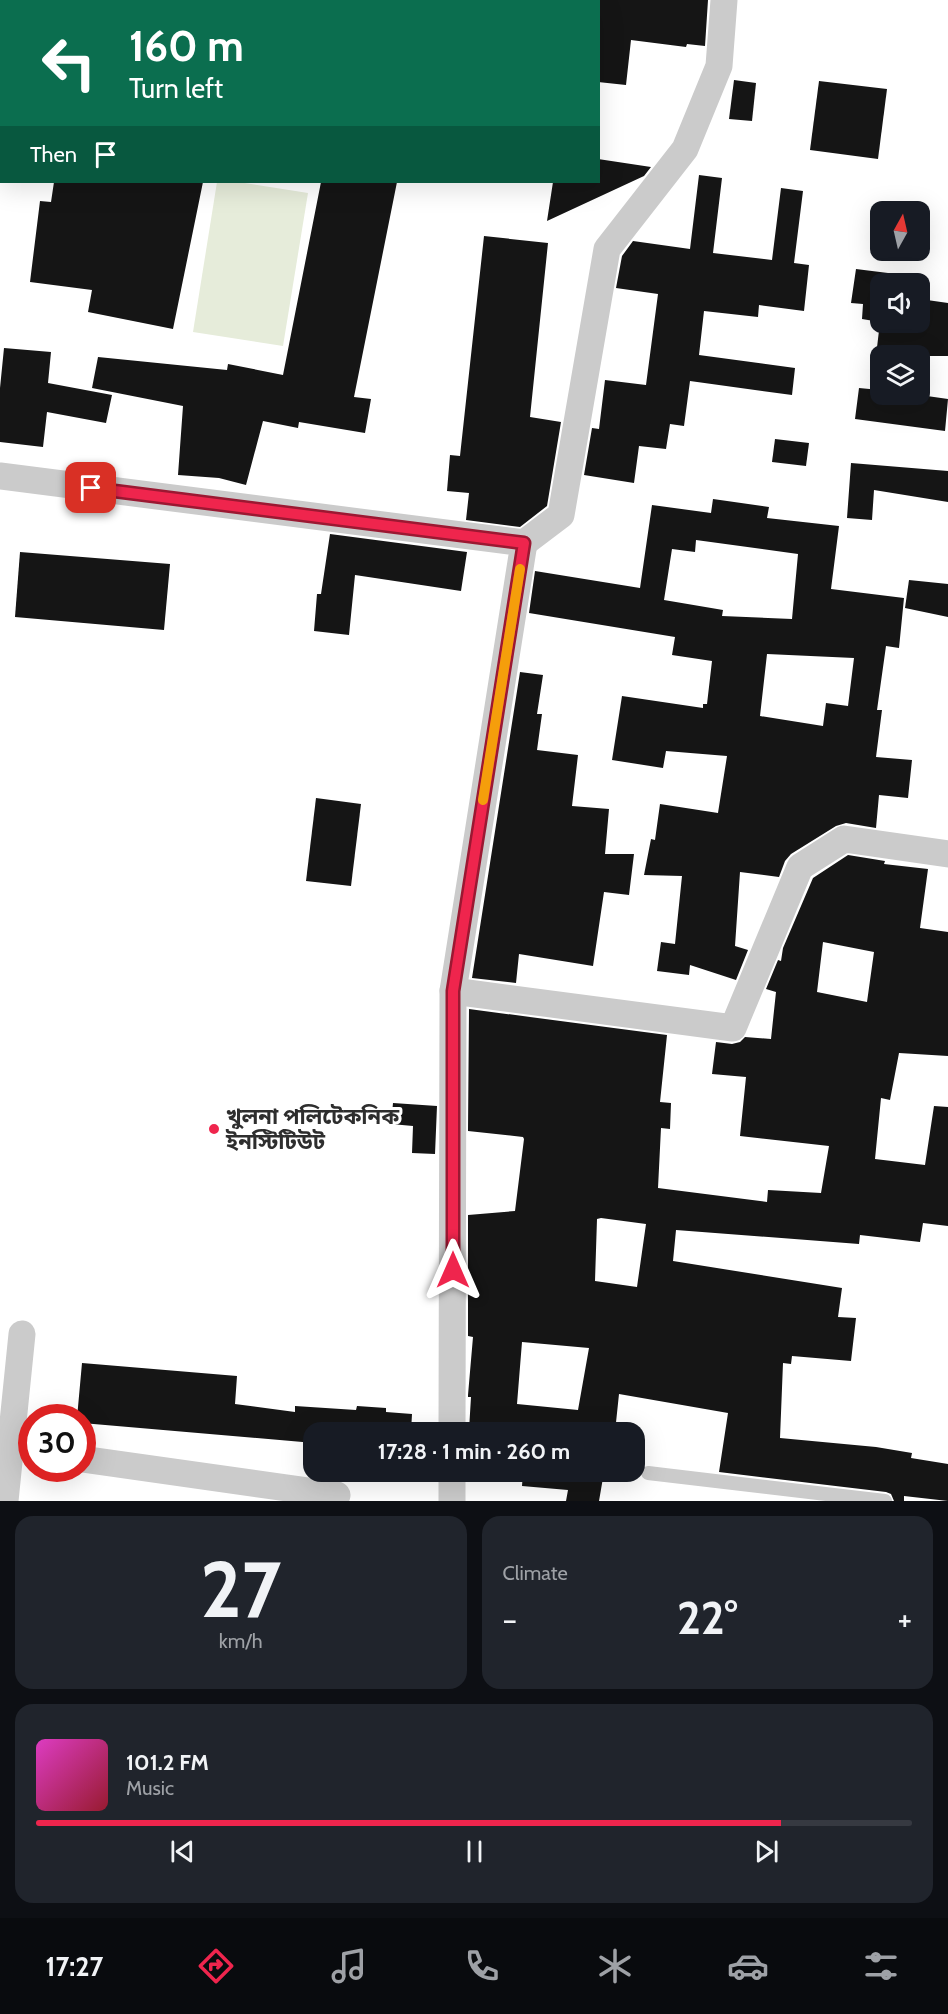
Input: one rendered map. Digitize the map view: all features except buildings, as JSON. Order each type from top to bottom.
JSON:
[{"type":"street","points":[[452,1422],[453,991],[524,543],[561,515],[607,249],[685,149],[719,66],[724,0]]},
{"type":"street","points":[[0,476],[524,543]]},
{"type":"street","points":[[453,991],[733,1028],[800,867],[844,839],[948,854]]},
{"type":"street","points":[[5,1501],[14,1450],[22,1334]]},
{"type":"street","points":[[96,1461],[337,1495]]},
{"type":"street","points":[[452,1482],[452,1501]]},
{"type":"lane","points":[[648,1473],[885,1501]]},
{"type":"green space","points":[[217,183],[244,183],[308,193],[283,346],[193,332]]},
{"type":"slow traffic","points":[[483,800],[520,569]]},
{"type":"place","name":"খুলনা পলিটেকনিক ইনস্টিটিউট","points":[[214,1129]]},
{"type":"route","points":[[91,488],[524,543],[453,991],[453,1270]]}]
